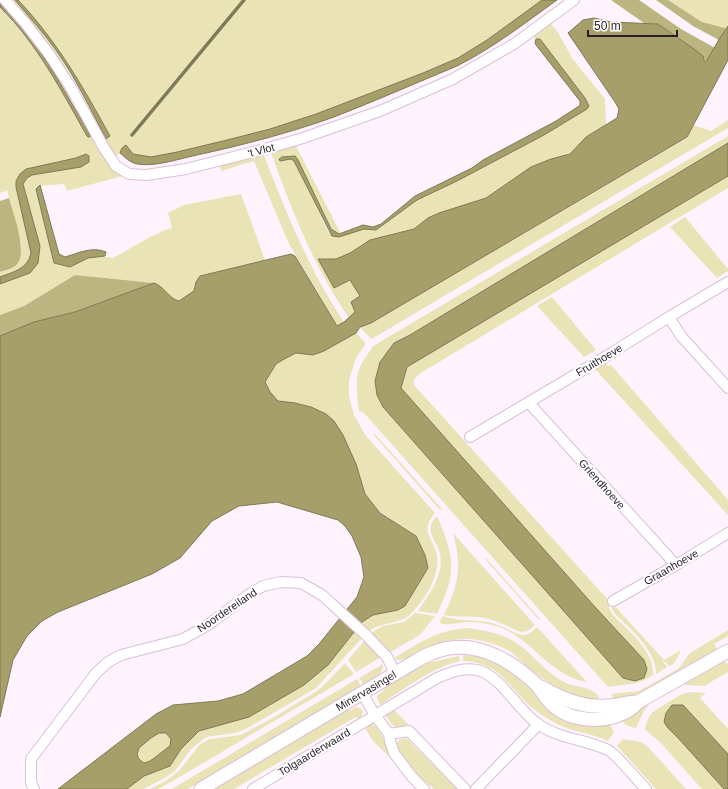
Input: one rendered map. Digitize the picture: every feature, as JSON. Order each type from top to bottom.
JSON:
[{"type":"street","name":"'t Vlot","points":[[5,0],[49,54],[70,86],[104,148],[116,166],[129,174],[146,175],[186,169],[265,149],[303,138],[380,111],[453,79],[514,44],[574,0]]},
{"type":"street","name":"Fruithoeve","points":[[470,437],[529,403],[728,282]]},
{"type":"street","points":[[669,317],[681,336],[728,388]]},
{"type":"street","name":"Griendhoeve","points":[[529,403],[676,565]]},
{"type":"street","name":"Graanhoeve","points":[[613,601],[728,533]]},
{"type":"street","name":"Noordereiland","points":[[34,789],[31,783],[31,759],[96,672],[108,662],[121,655],[183,639],[208,625],[248,595],[263,586],[281,582],[301,583],[322,595],[387,657],[395,673]]},
{"type":"street","name":"Minervasingel","points":[[201,789],[395,673],[433,652],[464,647],[492,653],[508,661],[536,684],[561,698],[583,705],[607,706],[638,702],[728,651]]},
{"type":"street","name":"Tolgaarderwaard","points":[[254,789],[437,678],[466,669],[481,672],[492,678],[508,692],[526,713],[539,724],[554,733],[609,750],[646,789]]},
{"type":"street","points":[[362,693],[375,715],[389,734],[394,753],[412,777],[424,789]]},
{"type":"street","points":[[476,789],[539,724]]},
{"type":"street","points":[[389,734],[409,731],[465,789]]},
{"type":"shaded area","points":[[0,0],[57,70],[110,165],[122,176],[67,191],[64,184],[38,186],[54,263],[70,267],[90,258],[100,256],[113,258],[160,233],[159,232],[172,228],[168,213],[184,205],[241,194],[265,260],[200,276],[196,282],[194,291],[179,301],[172,298],[161,287],[154,283],[75,275],[24,306],[0,315],[0,284],[30,273],[40,246],[23,184],[27,178],[32,175],[81,167],[88,155],[20,174],[31,253],[27,263],[24,266],[0,277],[0,272],[13,267],[21,252],[21,242],[7,190],[0,193],[0,7],[47,65],[87,136],[90,136],[71,100],[50,66],[14,19],[0,4]]},
{"type":"shaded area","points":[[8,0],[15,0],[39,27],[58,53],[106,139],[110,136],[68,65],[45,32],[18,0],[542,0],[487,40],[458,58],[316,114],[270,129],[151,157],[133,154],[122,148],[120,153],[113,158]]},
{"type":"shaded area","points":[[15,0],[18,0],[32,16],[57,48],[90,100],[110,136],[106,139],[65,63],[48,39]]},
{"type":"shaded area","points":[[542,0],[557,0],[508,35],[470,59],[457,66],[334,117],[266,138],[159,164],[137,164],[130,161],[120,153],[122,148],[126,145],[133,154],[151,157],[177,152],[270,129],[316,114],[458,58],[487,40]]},
{"type":"shaded area","points":[[611,0],[639,0],[681,29],[715,48],[706,62],[704,61],[703,56],[658,24],[644,23]]},
{"type":"shaded area","points":[[656,0],[668,0],[702,22],[728,29],[728,45],[693,26]]},
{"type":"shaded area","points":[[668,0],[728,0],[728,26],[723,34]]},
{"type":"shaded area","points":[[0,4],[11,15],[40,51],[85,125],[90,137],[87,136],[48,68],[26,37],[0,7]]},
{"type":"shaded area","points":[[594,18],[611,22],[658,24],[703,56],[704,61],[706,62],[728,26],[728,60],[687,137],[371,323],[360,327],[356,333],[324,351],[313,355],[296,353],[286,358],[276,364],[265,382],[270,392],[278,401],[311,407],[326,414],[334,421],[343,435],[356,464],[365,494],[380,513],[416,536],[425,555],[428,568],[405,606],[398,610],[373,615],[362,622],[328,665],[304,685],[249,717],[199,731],[181,749],[170,766],[144,776],[127,789],[58,789],[156,714],[173,705],[218,701],[243,694],[307,656],[319,644],[357,597],[364,577],[361,557],[352,536],[345,526],[338,520],[277,502],[239,506],[212,521],[180,558],[152,574],[58,612],[42,621],[27,636],[13,660],[0,717],[0,336],[34,322],[75,312],[154,283],[161,287],[172,298],[179,301],[194,291],[196,282],[200,276],[291,254],[295,256],[337,326],[355,312],[351,302],[360,296],[350,280],[334,288],[318,259],[336,259],[350,253],[370,240],[414,229],[428,218],[439,213],[486,198],[531,167],[551,159],[570,154],[586,137],[617,118],[619,109],[615,102],[568,33],[583,20]],"holes":[[[159,733],[166,733],[171,739],[170,746],[147,762],[144,763],[139,759],[137,754],[139,748]]]},
{"type":"shaded area","points":[[549,21],[559,34],[572,58],[605,99],[606,126],[586,137],[570,154],[551,159],[531,167],[486,198],[428,218],[414,229],[382,238],[376,238],[336,259],[319,260],[334,288],[350,280],[360,296],[355,312],[349,318],[336,299],[314,259],[279,174],[271,153],[272,150],[295,144],[341,234],[331,230],[295,156],[282,157],[280,161],[291,159],[294,160],[329,233],[339,237],[364,228],[376,230],[417,200],[459,180],[544,135],[587,109],[589,106],[585,98],[540,40],[536,39],[531,34]]},
{"type":"shaded area","points":[[536,39],[540,39],[585,98],[589,106],[587,109],[544,135],[459,180],[417,200],[376,230],[364,229],[339,237],[332,236],[294,161],[291,159],[280,161],[279,159],[282,157],[295,156],[298,160],[331,229],[339,234],[363,225],[373,227],[381,224],[415,196],[472,168],[483,160],[556,121],[580,105],[580,101],[536,45]]},
{"type":"shaded area","points":[[728,120],[728,128],[375,337],[371,339],[360,327],[371,323],[687,138],[693,125],[711,131]]},
{"type":"shaded area","points":[[728,136],[728,143],[410,335],[394,343],[380,361],[377,395],[383,407],[623,678],[635,681],[644,678],[644,660],[595,607],[401,388],[407,367],[728,176],[728,188],[419,374],[414,380],[414,385],[610,602],[609,608],[613,615],[640,642],[650,658],[653,666],[653,675],[648,679],[637,683],[608,687],[363,412],[359,411],[357,380],[359,368],[373,346]]},
{"type":"shaded area","points":[[728,143],[728,176],[407,367],[401,388],[595,607],[644,660],[647,669],[644,678],[635,681],[623,678],[383,407],[377,395],[375,381],[380,362],[394,343],[410,335]]},
{"type":"shaded area","points":[[263,153],[309,261],[331,302],[344,322],[337,326],[288,242],[254,161],[221,171],[220,164]]},
{"type":"shaded area","points":[[86,154],[89,156],[89,162],[81,167],[32,175],[27,178],[23,184],[40,246],[38,263],[30,273],[0,284],[0,277],[19,269],[27,263],[31,253],[16,187],[16,181],[20,174],[26,169],[76,158]]},
{"type":"shaded area","points":[[40,185],[59,254],[65,257],[91,250],[101,250],[106,252],[105,256],[88,258],[70,267],[54,263],[36,189]]},
{"type":"shaded area","points":[[9,198],[19,232],[21,250],[20,258],[17,264],[0,272],[0,201]]},
{"type":"shaded area","points":[[685,217],[728,269],[728,271],[717,278],[670,227]]},
{"type":"shaded area","points":[[75,275],[154,283],[75,312],[34,322],[0,336],[0,315],[24,306]]},
{"type":"shaded area","points":[[552,297],[596,350],[584,357],[537,306]]},
{"type":"shaded area","points":[[356,333],[365,342],[365,345],[356,358],[349,380],[349,396],[354,415],[366,436],[435,513],[428,525],[428,534],[437,555],[436,572],[433,581],[424,598],[413,612],[399,621],[377,627],[367,632],[361,624],[362,622],[373,615],[398,610],[416,536],[380,512],[365,494],[356,464],[343,435],[334,421],[311,407],[278,401],[270,392],[265,382],[276,364],[286,358],[296,353],[313,355],[324,351]]},
{"type":"shaded area","points":[[606,363],[608,366],[611,365],[728,500],[728,515],[595,369]]},
{"type":"shaded area","points":[[374,433],[442,509],[440,510],[373,434]]},
{"type":"shaded area","points":[[437,516],[450,554],[451,576],[437,614],[418,611],[434,586],[439,575],[441,560],[440,552],[431,533],[431,525]]},
{"type":"shaded area","points":[[453,533],[535,625],[527,631],[522,632],[489,619],[444,615],[453,594],[458,575],[458,555]]},
{"type":"shaded area","points":[[486,558],[540,619],[539,620],[485,559]]},
{"type":"shaded area","points":[[612,603],[664,660],[681,650],[673,664],[669,666],[663,660],[667,667],[656,674],[652,656],[641,640],[614,613]]},
{"type":"shaded area","points":[[415,613],[435,616],[418,636],[389,653],[369,634],[383,626],[404,622]]},
{"type":"shaded area","points":[[443,616],[455,619],[492,623],[524,635],[530,633],[537,627],[587,682],[575,679],[563,673],[523,641],[502,628],[475,622],[441,624],[440,621]]},
{"type":"shaded area","points":[[467,628],[483,630],[508,638],[523,648],[556,677],[569,684],[590,690],[598,696],[600,701],[580,698],[553,686],[507,649],[480,640],[453,640],[430,647],[405,659],[397,660],[394,658],[429,638],[456,629]]},
{"type":"shaded area","points":[[356,630],[363,637],[316,688],[246,729],[235,733],[206,737],[191,749],[175,771],[163,779],[143,789],[127,789],[144,776],[170,766],[181,749],[199,731],[217,726],[328,665]]},
{"type":"shaded area","points":[[728,630],[728,636],[714,644],[718,650],[654,687],[641,693],[614,700],[611,694],[639,691],[678,669],[690,653]]},
{"type":"shaded area","points":[[365,640],[381,657],[356,672],[348,660]]},
{"type":"shaded area","points":[[463,655],[475,656],[494,662],[510,671],[542,699],[609,723],[614,732],[608,741],[571,730],[557,724],[530,706],[508,682],[494,670],[475,662],[463,661]]},
{"type":"shaded area","points":[[459,656],[460,661],[430,673],[409,685],[382,704],[380,704],[377,699],[377,696],[384,690],[383,687],[423,664]]},
{"type":"shaded area","points":[[724,660],[728,665],[728,672],[704,686],[686,685],[685,683]]},
{"type":"shaded area","points":[[345,663],[354,674],[171,782],[158,789],[150,789],[167,780],[180,770],[200,744],[210,739],[241,735],[274,717],[317,691]]},
{"type":"shaded area","points":[[383,664],[380,674],[364,685],[359,678]]},
{"type":"shaded area","points":[[357,679],[361,686],[188,789],[172,789]]},
{"type":"shaded area","points":[[691,692],[706,693],[700,698],[728,729],[728,754],[683,705],[668,728],[724,789],[702,789],[659,741],[645,730],[650,715],[654,711],[682,694]]},
{"type":"shaded area","points":[[649,704],[636,728],[627,725],[622,720],[621,718]]},
{"type":"shaded area","points":[[672,705],[683,705],[728,754],[728,789],[724,789],[664,722],[666,713]]},
{"type":"shaded area","points":[[355,707],[360,708],[363,711],[361,718],[354,718],[234,789],[210,789],[348,708],[350,711]]},
{"type":"shaded area","points":[[394,710],[409,725],[398,728],[390,722],[386,715]]},
{"type":"shaded area","points":[[368,724],[372,724],[377,727],[401,768],[373,741],[365,728]]},
{"type":"shaded area","points":[[159,733],[166,733],[171,739],[170,746],[150,761],[144,763],[137,754],[139,748]]},
{"type":"shaded area","points":[[406,738],[457,789],[434,789],[412,769],[398,751],[396,744],[401,739]]},
{"type":"shaded area","points":[[623,739],[641,742],[648,747],[686,789],[656,789],[617,746]]},
{"type":"waterway","points":[[132,135],[244,0]]}]
